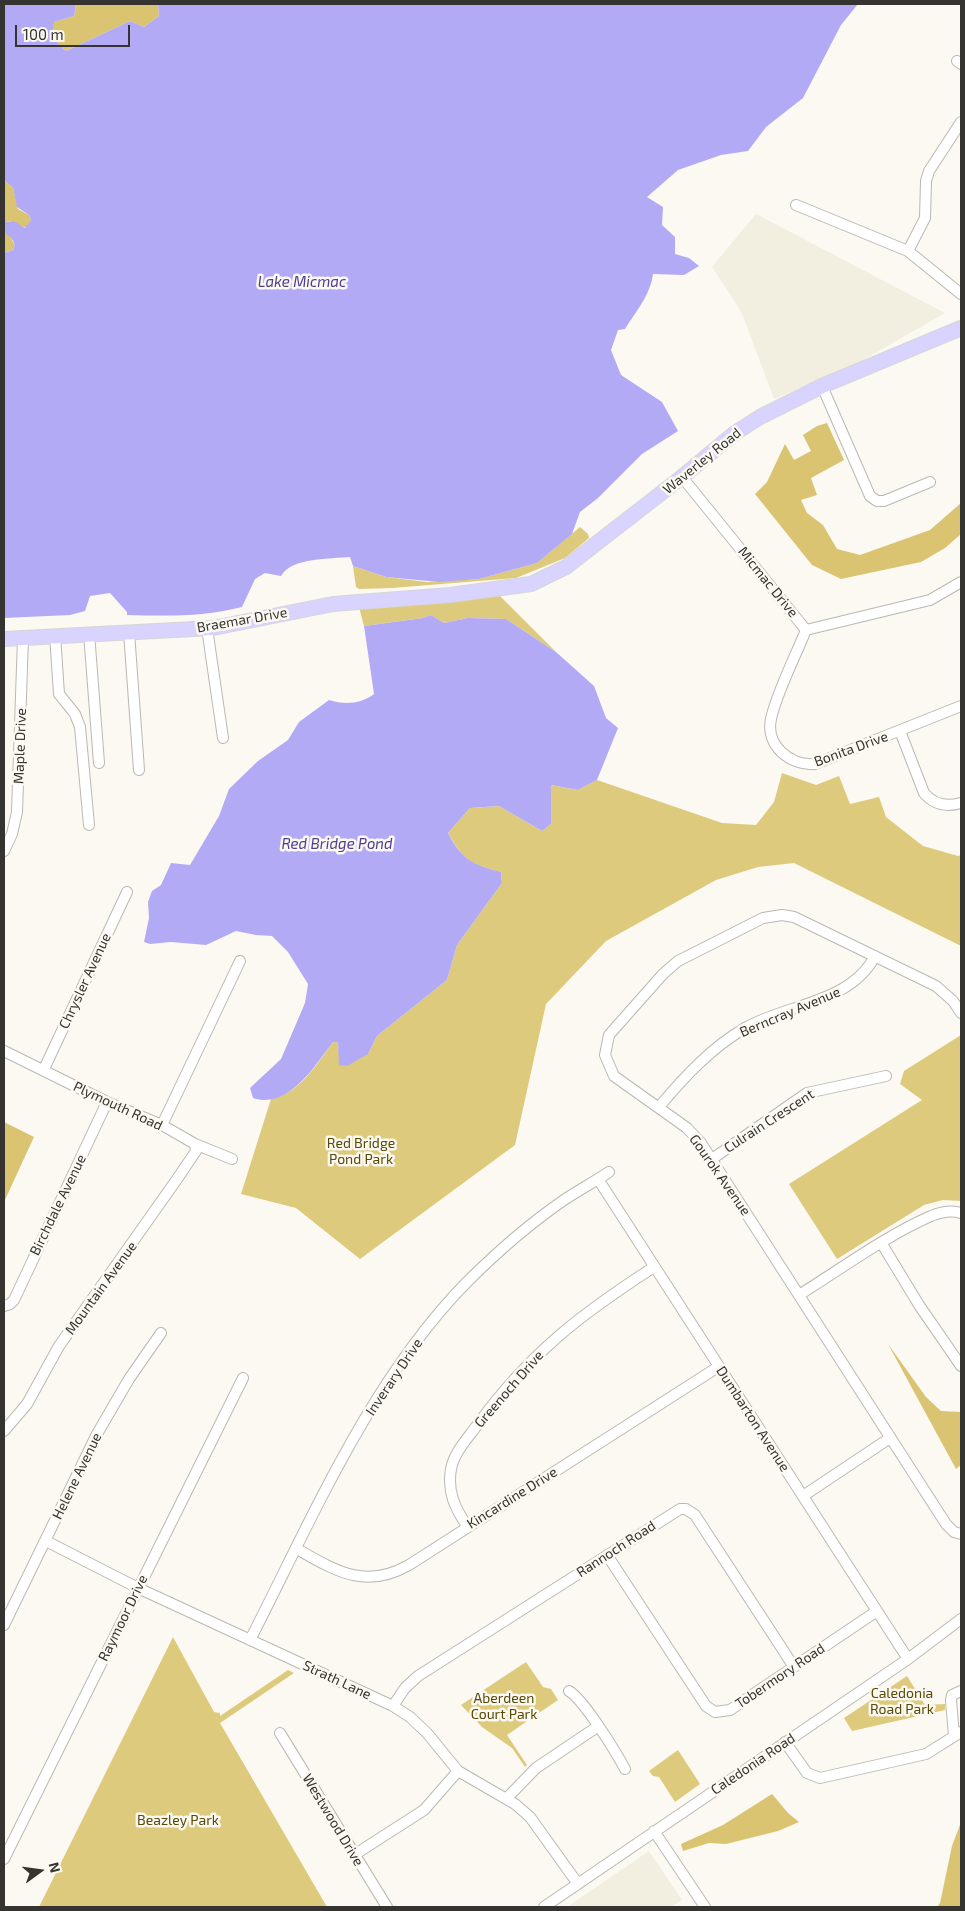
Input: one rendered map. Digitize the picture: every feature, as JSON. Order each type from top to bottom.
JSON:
[{"type":"main road","name":"Waverley Road","points":[[450,595],[506,589],[540,581],[566,567],[682,478],[735,433],[783,404],[961,328]]},
{"type":"main road","name":"Braemar Drive","points":[[4,640],[55,635],[207,628],[333,604],[450,595]]},
{"type":"street","points":[[908,252],[925,218],[926,181],[929,172],[961,122]]},
{"type":"street","points":[[796,205],[908,252],[961,294]]},
{"type":"street","points":[[822,386],[870,496],[876,501],[892,499],[930,482]]},
{"type":"street","name":"Micmac Drive","points":[[682,478],[806,630],[930,600],[961,582]]},
{"type":"street","points":[[207,628],[223,738]]},
{"type":"street","name":"Bonita Drive","points":[[806,630],[770,720],[773,740],[783,755],[796,762],[815,764],[961,706]]},
{"type":"street","points":[[129,632],[139,770]]},
{"type":"street","points":[[89,633],[99,763]]},
{"type":"street","points":[[55,635],[60,694],[75,714],[80,727],[89,824]]},
{"type":"street","name":"Maple Drive","points":[[4,851],[12,834],[17,812],[23,638]]},
{"type":"street","points":[[900,731],[924,793],[934,802],[942,805],[961,803]]},
{"type":"street","name":"Chrysler Avenue","points":[[44,1069],[127,892]]},
{"type":"street","name":"Gourok Avenue","points":[[961,1013],[953,1001],[936,986],[794,917],[776,915],[758,920],[678,962],[663,974],[608,1035],[605,1050],[606,1063],[614,1076],[687,1128],[712,1159],[946,1524],[954,1532],[961,1534]]},
{"type":"street","name":"Berncray Avenue","points":[[659,1107],[686,1074],[737,1033],[768,1018],[851,985],[868,968],[874,956]]},
{"type":"street","points":[[162,1125],[240,962]]},
{"type":"street","name":"Plymouth Road","points":[[4,1051],[44,1069],[107,1102],[162,1125],[196,1144],[232,1159]]},
{"type":"street","name":"Culrain Crescent","points":[[712,1159],[807,1093],[886,1076]]},
{"type":"street","name":"Birchdale Avenue","points":[[5,1306],[14,1300],[107,1102]]},
{"type":"street","name":"Mountain Avenue","points":[[4,1431],[26,1404],[59,1346],[196,1151],[196,1144]]},
{"type":"street","name":"Inverary Drive","points":[[250,1640],[340,1464],[382,1392],[431,1323],[465,1284],[496,1254],[564,1200],[609,1172]]},
{"type":"street","name":"Dumbarton Avenue","points":[[598,1179],[908,1659]]},
{"type":"street","points":[[799,1295],[931,1216],[951,1212],[961,1214]]},
{"type":"street","points":[[882,1244],[919,1305],[961,1366]]},
{"type":"street","name":"Greenoch Drive","points":[[467,1526],[453,1505],[450,1491],[452,1467],[459,1450],[494,1402],[529,1362],[594,1306],[654,1267]]},
{"type":"street","name":"Helene Avenue","points":[[4,1626],[97,1434],[129,1379],[161,1333]]},
{"type":"street","name":"Kincardine Drive","points":[[297,1549],[342,1574],[362,1577],[382,1576],[409,1565],[718,1366]]},
{"type":"street","name":"Raymoor Drive","points":[[4,1859],[243,1378]]},
{"type":"street","points":[[803,1496],[890,1438]]},
{"type":"street","name":"Rannoch Road","points":[[393,1706],[405,1688],[418,1676],[674,1511],[684,1509],[690,1510],[694,1515],[794,1667]]},
{"type":"street","name":"Strath Lane","points":[[46,1541],[138,1588],[393,1706],[410,1717],[427,1733],[458,1771],[506,1798],[534,1821],[578,1884]]},
{"type":"street","name":"Tobermory Road","points":[[607,1555],[706,1706],[712,1711],[723,1713],[730,1710],[877,1611]]},
{"type":"street","name":"Caledonia Road","points":[[544,1907],[908,1659],[961,1619]]},
{"type":"street","points":[[569,1691],[581,1701],[616,1752],[625,1769]]},
{"type":"street","points":[[785,1742],[808,1773],[820,1778],[926,1754],[938,1749],[958,1734],[951,1700],[952,1695],[961,1691]]},
{"type":"street","points":[[506,1798],[536,1768],[598,1727]]},
{"type":"street","name":"Westwood Drive","points":[[280,1733],[387,1907]]},
{"type":"street","points":[[354,1855],[424,1810],[458,1771]]},
{"type":"street","points":[[654,1831],[705,1907]]},
{"type":"shaded area","points":[[76,4],[158,4],[159,16],[144,27],[130,21],[66,51],[53,38],[54,22],[74,16]]},
{"type":"shaded area","points":[[4,180],[13,188],[18,209],[29,215],[31,220],[26,228],[11,221],[4,222]]},
{"type":"shaded area","points":[[756,214],[945,313],[863,360],[774,399],[741,311],[712,267]]},
{"type":"shaded area","points":[[4,226],[15,245],[13,250],[4,253]]},
{"type":"shaded area","points":[[827,423],[844,460],[811,478],[817,495],[801,500],[807,513],[823,525],[837,549],[860,555],[930,530],[961,503],[961,534],[945,548],[921,562],[841,579],[812,565],[755,494],[767,482],[785,444],[794,460],[811,451],[803,435],[817,426]]},
{"type":"shaded area","points":[[4,1122],[34,1137],[4,1202]]},
{"type":"shaded area","points":[[888,1344],[926,1397],[941,1411],[961,1412],[961,1465],[956,1469]]},
{"type":"shaded area","points":[[772,1794],[788,1813],[799,1822],[778,1831],[726,1844],[709,1843],[683,1851],[681,1844],[723,1825]]},
{"type":"shaded area","points":[[961,1822],[961,1907],[937,1907],[940,1903],[952,1846]]},
{"type":"shaded area","points":[[649,1851],[682,1900],[671,1907],[567,1907]]},
{"type":"green space","points":[[580,527],[588,534],[589,538],[565,558],[516,578],[392,588],[359,589],[356,587],[353,566],[386,577],[427,582],[479,579],[537,563]]},
{"type":"green space","points":[[500,596],[556,652],[506,619],[468,618],[444,623],[431,615],[423,618],[364,626],[359,607]]},
{"type":"green space","name":"Red Bridge Pond Park","points":[[782,773],[816,785],[839,776],[850,804],[879,797],[886,817],[923,846],[958,856],[961,855],[961,946],[794,863],[758,867],[716,880],[606,941],[546,1004],[515,1145],[360,1259],[296,1208],[241,1194],[271,1099],[281,1096],[299,1085],[333,1042],[338,1042],[338,1048],[368,1054],[377,1036],[447,980],[457,945],[502,883],[501,872],[469,860],[459,850],[448,833],[470,808],[499,806],[542,831],[551,824],[551,785],[578,790],[597,780],[722,823],[756,825],[774,802]]},
{"type":"green space","points":[[961,1035],[961,1201],[943,1200],[924,1205],[837,1259],[789,1184],[922,1100],[900,1084],[904,1071]]},
{"type":"green space","name":"Beazley Park","points":[[173,1637],[214,1712],[220,1713],[220,1716],[288,1670],[294,1673],[220,1723],[327,1907],[39,1907]]},
{"type":"green space","name":"Aberdeen Court Park","points":[[526,1662],[543,1687],[551,1689],[558,1700],[507,1735],[527,1765],[525,1767],[512,1748],[482,1727],[461,1705]]},
{"type":"green space","name":"Caledonia Road Park","points":[[907,1676],[925,1705],[945,1704],[945,1710],[852,1731],[844,1718]]},
{"type":"green space","points":[[678,1750],[700,1784],[675,1802],[659,1777],[653,1776],[649,1771]]},
{"type":"water","name":"Lake Micmac","points":[[4,4],[76,4],[74,16],[54,22],[53,38],[66,51],[130,21],[144,27],[159,16],[158,4],[858,4],[841,25],[803,98],[766,127],[748,151],[721,155],[678,170],[647,197],[663,207],[662,225],[675,237],[675,254],[689,258],[699,266],[684,275],[653,274],[646,296],[625,329],[618,330],[611,350],[621,375],[662,402],[678,431],[642,454],[598,498],[580,512],[572,534],[537,563],[479,579],[439,582],[386,577],[353,566],[350,557],[312,560],[294,565],[281,576],[265,573],[255,579],[242,607],[213,613],[156,616],[127,615],[127,612],[110,593],[90,596],[85,611],[70,615],[4,618],[4,253],[13,250],[14,243],[6,234],[4,222],[14,221],[25,228],[31,220],[29,215],[17,207],[13,188],[4,180]]},
{"type":"water","name":"Red Bridge Pond","points":[[431,615],[444,623],[468,618],[506,619],[556,652],[594,686],[606,718],[618,728],[597,780],[578,790],[551,785],[551,824],[542,831],[499,806],[470,808],[448,833],[459,850],[469,860],[475,864],[501,872],[502,883],[457,945],[447,980],[377,1036],[368,1054],[347,1066],[339,1065],[338,1042],[333,1042],[318,1063],[289,1092],[278,1098],[266,1100],[253,1098],[250,1088],[281,1059],[305,1003],[308,984],[288,952],[272,936],[236,931],[206,945],[171,942],[150,944],[144,942],[149,918],[148,902],[152,891],[161,885],[171,863],[190,865],[219,816],[229,789],[258,761],[288,740],[299,722],[329,700],[353,703],[364,700],[374,694],[364,626],[423,618]]}]
